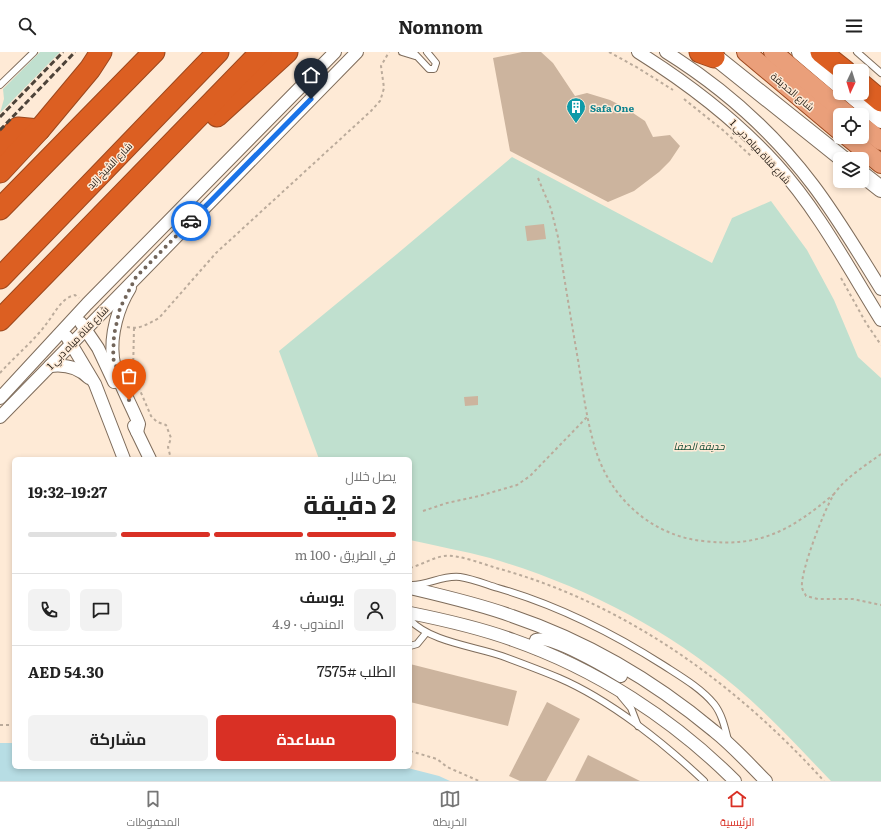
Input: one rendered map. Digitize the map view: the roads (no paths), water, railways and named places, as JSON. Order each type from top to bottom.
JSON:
[{"type":"highway","points":[[0,172],[39,130],[90,69],[101,52]]},
{"type":"highway","points":[[0,209],[154,52]]},
{"type":"highway","name":"شارع الشيخ زايد","points":[[0,278],[218,52]]},
{"type":"highway","points":[[0,320],[261,52]]},
{"type":"highway","points":[[136,182],[200,132],[287,52]]},
{"type":"highway","points":[[821,52],[836,64]]},
{"type":"highway","points":[[869,91],[881,101]]},
{"type":"highway","points":[[0,146],[18,128],[39,130]]},
{"type":"main road","name":"شارع الحديقة","points":[[746,52],[833,125]]},
{"type":"main road","name":"شارع الحديقة","points":[[773,52],[840,108]]},
{"type":"main road","points":[[800,52],[833,80]]},
{"type":"main road","points":[[707,54],[834,152]]},
{"type":"main road","points":[[857,100],[881,120]]},
{"type":"main road","points":[[869,132],[881,141]]},
{"type":"main road","points":[[857,144],[881,164]]},
{"type":"main road","points":[[869,180],[879,189]]},
{"type":"street","name":"شارع قناة مياه دبي 1","points":[[0,398],[61,330],[335,52]]},
{"type":"street","name":"شارع قناة مياه دبي 1","points":[[0,417],[357,52]]},
{"type":"street","name":"شارع قناة مياه دبي 1","points":[[638,52],[687,84],[723,112],[777,164],[816,218],[881,320]]},
{"type":"street","name":"شارع قناة مياه دبي 1","points":[[666,52],[735,103],[782,148],[822,197],[881,289]]},
{"type":"street","points":[[136,277],[120,308],[113,339],[113,358],[139,424],[137,432]]},
{"type":"street","points":[[75,316],[98,348],[149,457]]},
{"type":"street","points":[[61,330],[71,343],[95,384],[123,457]]},
{"type":"street","points":[[50,366],[60,365],[80,370],[95,384]]},
{"type":"street","points":[[412,588],[462,600],[534,624],[598,652],[672,699],[729,744],[766,781]]},
{"type":"street","points":[[412,613],[479,629],[538,649],[614,687],[643,705],[682,734],[718,764],[735,781]]},
{"type":"street","points":[[538,649],[535,644],[536,640],[546,640],[590,658],[626,679],[636,683],[652,685]]},
{"type":"lane","points":[[0,85],[34,52]]},
{"type":"lane","points":[[402,52],[418,57]]},
{"type":"lane","points":[[412,52],[428,69],[434,69],[436,63],[428,52]]},
{"type":"lane","points":[[857,52],[881,73]]},
{"type":"lane","points":[[412,586],[449,576],[466,579],[517,593],[560,609],[600,628],[670,670],[707,697],[719,712],[729,744]]},
{"type":"lane","points":[[412,622],[426,633],[502,656],[560,678],[605,703],[638,726],[688,766],[704,781]]},
{"type":"lane","points":[[412,645],[417,644],[426,633]]},
{"type":"lane","points":[[614,687],[631,708],[638,726]]},
{"type":"water","points":[[0,743],[12,743],[12,769],[412,769],[439,776],[450,781],[0,781]]},
{"type":"railway","points":[[0,117],[63,52]]},
{"type":"railway","points":[[0,130],[75,52]]},
{"type":"place","name":"Safa One","points":[[576,124]]},
{"type":"park label","name":"حديقة الصفا","points":[[699,445]]}]
